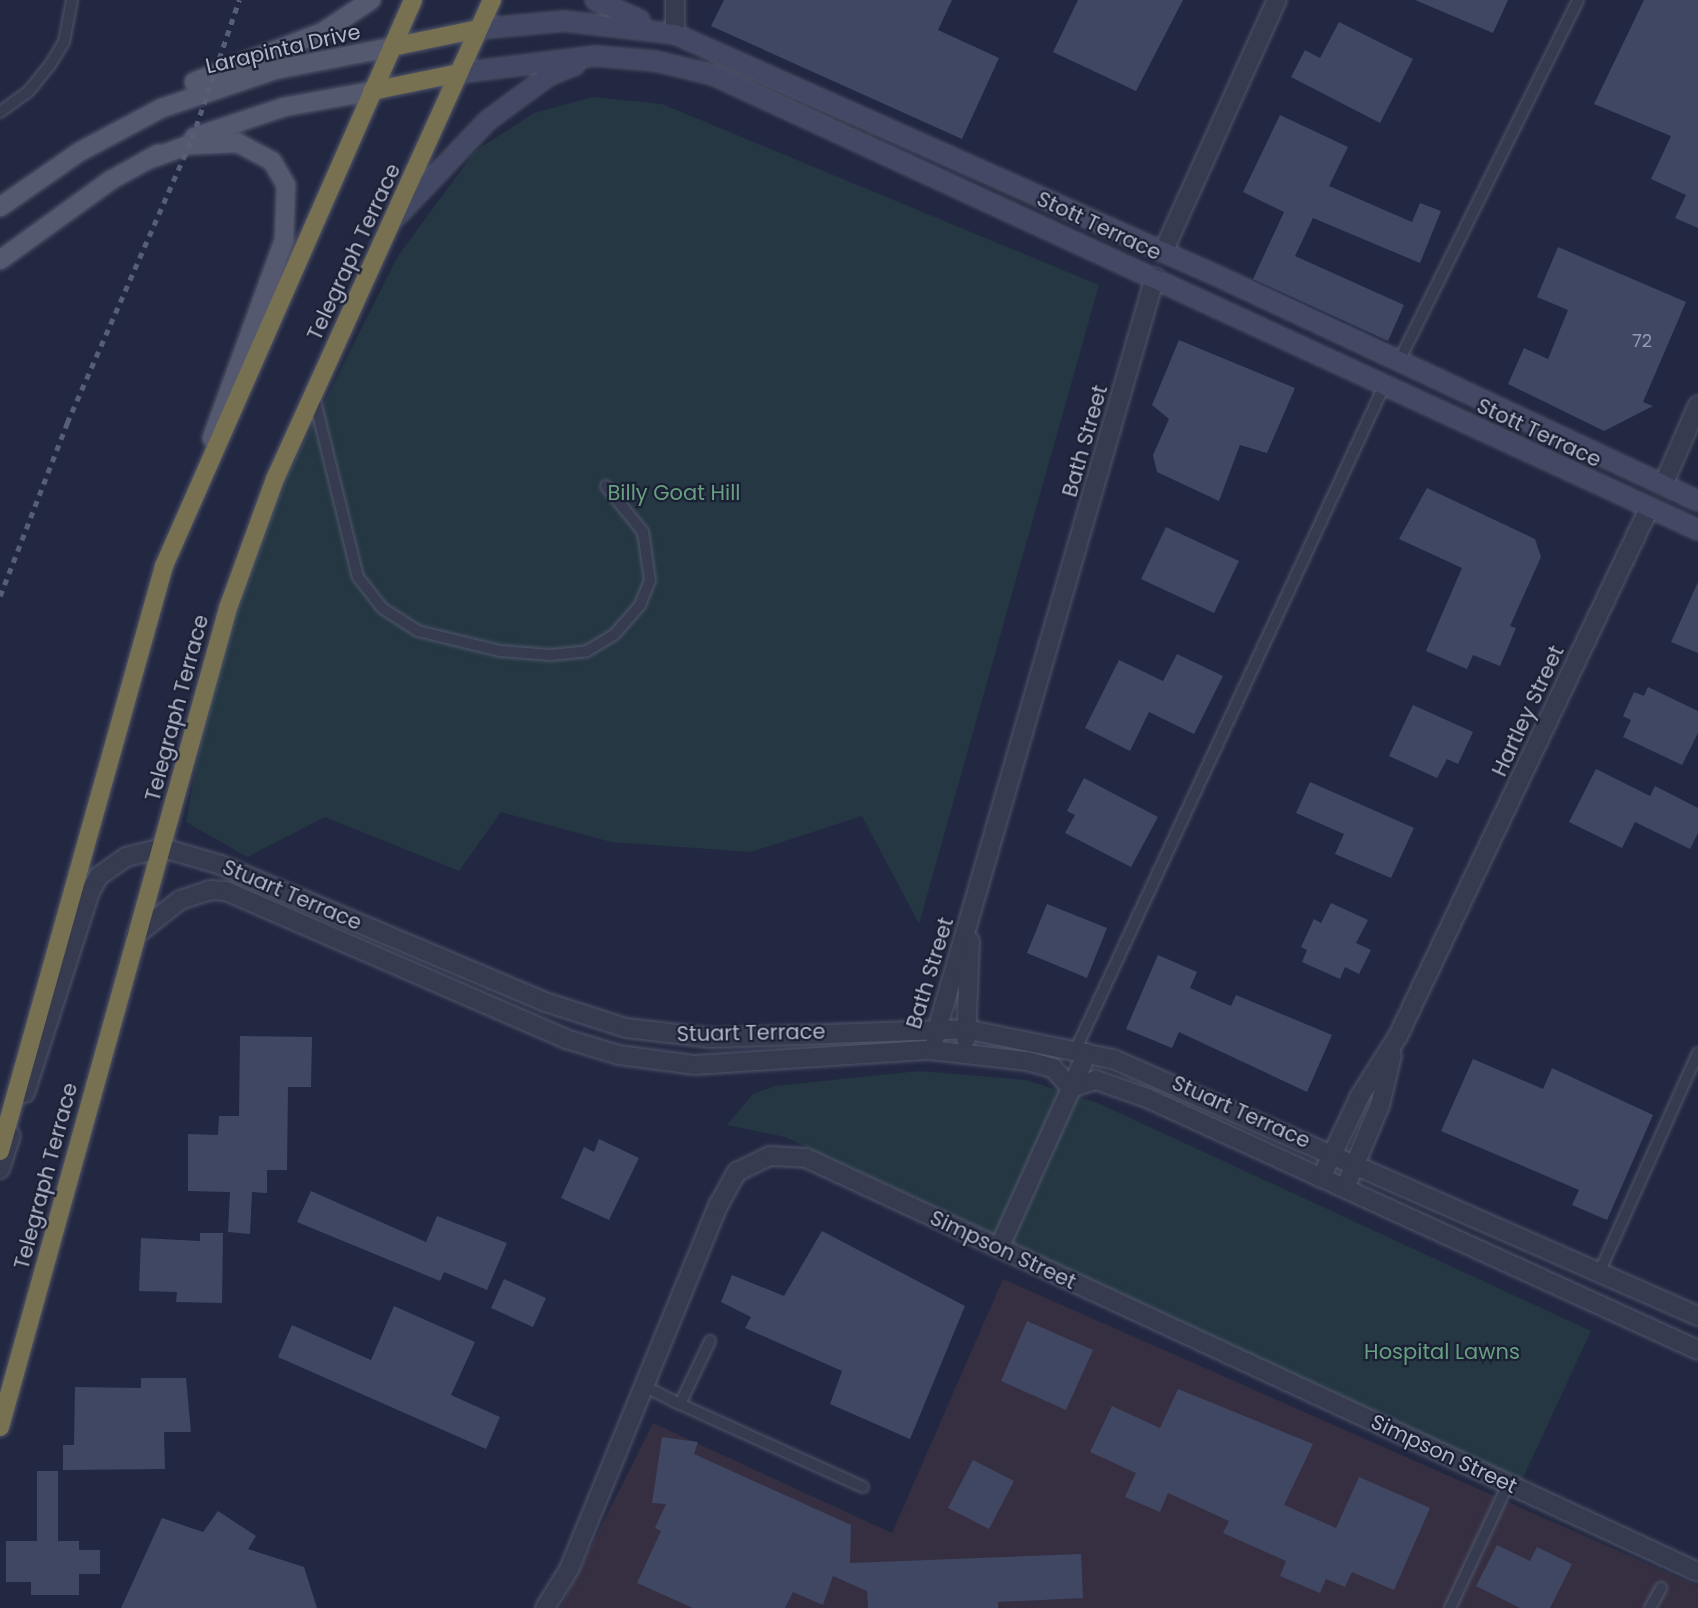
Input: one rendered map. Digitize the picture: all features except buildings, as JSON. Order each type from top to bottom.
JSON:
[{"type":"highway","points":[[0,1151],[137,654],[195,485],[414,0]]},
{"type":"highway","name":"Telegraph Terrace","points":[[0,1427],[135,935],[163,848],[228,608],[313,393],[397,216],[492,0]]},
{"type":"highway","points":[[392,47],[478,29]]},
{"type":"highway","points":[[372,91],[459,73]]},
{"type":"main road","points":[[125,125],[147,104],[323,32],[371,0]]},
{"type":"main road","points":[[595,0],[675,34]]},
{"type":"main road","name":"Stott Terrace","points":[[478,29],[564,21],[675,34],[1163,252],[1698,501]]},
{"type":"main road","name":"Larapinta Drive","points":[[0,207],[125,125],[220,86],[392,47]]},
{"type":"main road","points":[[397,216],[487,121],[548,76],[596,56]]},
{"type":"main road","name":"Stott Terrace","points":[[459,73],[596,56],[655,60],[721,79],[1155,277],[1384,386],[1698,530]]},
{"type":"main road","points":[[0,260],[147,160],[244,119],[372,91]]},
{"type":"main road","points":[[147,160],[189,145],[238,143],[272,161],[289,202],[284,240],[195,485]]},
{"type":"main road","name":"Bath Street","points":[[1155,277],[1163,252]]},
{"type":"main road","name":"Hartley Street","points":[[1649,508],[1663,485]]},
{"type":"street","points":[[675,0],[675,34]]},
{"type":"street","name":"Bath Street","points":[[1163,252],[1277,0]]},
{"type":"street","name":"Bath Street","points":[[930,1050],[939,1028],[948,981],[974,909],[1155,277]]},
{"type":"street","name":"Hartley Street","points":[[1663,485],[1698,405]]},
{"type":"street","name":"Hartley Street","points":[[1322,1178],[1332,1152],[1398,1036],[1649,508]]},
{"type":"street","name":"Stuart Terrace","points":[[0,1169],[90,892],[99,876],[126,856],[163,848],[221,865],[545,1002],[626,1028],[711,1038],[939,1028],[965,1029],[1082,1051],[1139,1067],[1698,1316]]},
{"type":"street","name":"Stuart Terrace","points":[[135,935],[180,900],[210,890],[226,891],[566,1039],[619,1055],[695,1065],[930,1050],[967,1053],[1053,1068],[1071,1088],[1096,1080],[1119,1087],[1698,1350]]},
{"type":"street","name":"Bath Street","points":[[967,1053],[965,1029],[974,909]]},
{"type":"street","name":"Hartley Street","points":[[1345,1188],[1385,1092],[1398,1036]]},
{"type":"street","points":[[999,1248],[1071,1088],[1082,1051]]},
{"type":"street","name":"Simpson Street","points":[[545,1608],[569,1569],[646,1387],[719,1204],[737,1172],[770,1156],[806,1158],[1698,1572]]},
{"type":"lane","points":[[0,112],[28,92],[50,65],[64,42],[72,0]]},
{"type":"lane","points":[[1399,361],[1578,0]]},
{"type":"lane","points":[[1082,1051],[1384,386]]},
{"type":"lane","points":[[313,393],[358,577],[382,608],[418,631],[500,651],[551,655],[587,651],[614,635],[640,605],[650,580],[643,532],[606,486]]},
{"type":"lane","points":[[1599,1273],[1698,1053]]},
{"type":"lane","points":[[680,1404],[710,1341]]},
{"type":"lane","points":[[646,1387],[863,1487]]},
{"type":"lane","points":[[1450,1608],[1508,1484]]},
{"type":"lane","points":[[1650,1608],[1661,1588]]},
{"type":"shaded area","points":[[1003,1279],[1698,1586],[1698,1608],[560,1608],[653,1423],[892,1533]]},
{"type":"green space","name":"Billy Goat Hill","points":[[593,97],[662,104],[1099,285],[919,924],[862,816],[751,852],[611,842],[501,812],[459,871],[325,817],[247,857],[186,822],[215,662],[264,521],[398,256],[475,151],[534,113]]},
{"type":"green space","name":"Hospital Lawns","points":[[919,1071],[1026,1080],[1098,1103],[1591,1331],[1522,1480],[785,1137],[727,1125],[753,1094],[775,1086]]},
{"type":"railway","points":[[0,596],[67,423],[192,138],[239,0]]}]
